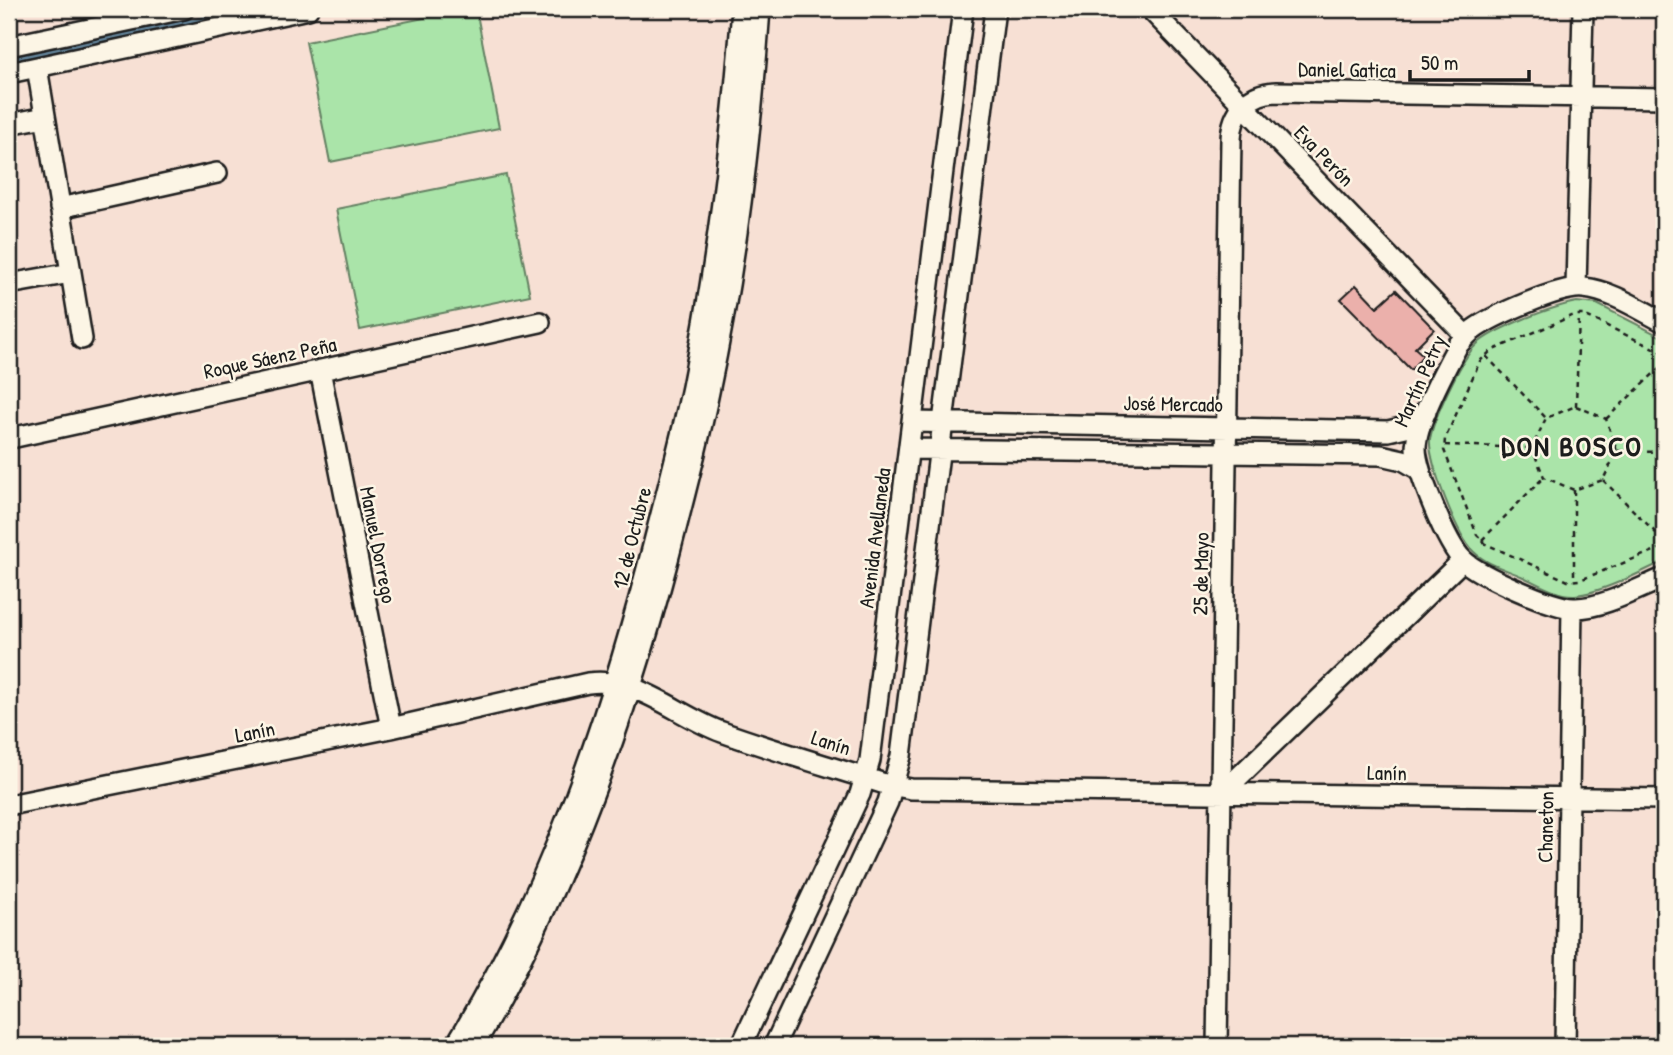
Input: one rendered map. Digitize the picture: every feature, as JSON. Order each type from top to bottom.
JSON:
[{"type":"street","points":[[9,46],[97,18],[184,9]]},
{"type":"street","points":[[9,73],[308,9]]},
{"type":"street","name":"12 de Octubre","points":[[474,1046],[520,961],[600,783],[637,610],[683,427],[701,340],[728,158],[742,9]]},
{"type":"street","name":"12 de Octubre","points":[[455,1046],[493,977],[545,869],[623,685],[667,564],[700,433],[718,346],[748,153],[761,9]]},
{"type":"street","name":"Avenida Avellaneda","points":[[741,1046],[865,778],[873,741],[964,9]]},
{"type":"street","points":[[774,1046],[885,810],[903,742],[995,9]]},
{"type":"street","name":"Eva Perón","points":[[1150,9],[1466,336]]},
{"type":"street","points":[[1583,9],[1576,287],[1609,295],[1664,322]]},
{"type":"street","points":[[37,67],[82,339]]},
{"type":"street","name":"Daniel Gatica","points":[[1243,105],[1259,94],[1276,92],[1664,98]]},
{"type":"street","name":"25 de Mayo","points":[[1217,1046],[1230,139],[1232,123],[1243,105]]},
{"type":"street","points":[[9,124],[45,117]]},
{"type":"street","points":[[60,208],[217,173]]},
{"type":"street","points":[[9,284],[71,273]]},
{"type":"street","name":"Martín Petry","points":[[1576,287],[1555,292],[1485,323],[1466,336],[1451,359],[1417,436],[1416,458],[1449,540],[1462,560],[1483,574],[1544,600],[1572,608],[1594,606],[1664,578]]},
{"type":"street","name":"Roque Sáenz Peña","points":[[10,438],[540,322]]},
{"type":"street","name":"Manuel Dorrego","points":[[320,370],[391,728]]},
{"type":"street","name":"José Mercado","points":[[913,422],[1395,431],[1410,426],[1427,412]]},
{"type":"street","points":[[909,449],[1381,455],[1403,460],[1420,470]]},
{"type":"street","points":[[1221,793],[1462,560]]},
{"type":"street","name":"Chaneton","points":[[1565,1046],[1572,608]]},
{"type":"street","name":"Lanín","points":[[9,805],[391,728],[589,683],[623,685],[715,729],[865,778],[920,790],[1664,799]]},
{"type":"path","points":[[1576,405],[1579,315]]},
{"type":"path","points":[[1664,353],[1584,315],[1491,351],[1480,361],[1445,439],[1444,450],[1477,536],[1486,544],[1568,580],[1580,580],[1664,548]]},
{"type":"path","points":[[1487,345],[1491,351]]},
{"type":"path","points":[[1486,356],[1546,418]]},
{"type":"path","points":[[1606,419],[1664,364]]},
{"type":"path","points":[[1576,405],[1606,419],[1617,451],[1604,480],[1574,490],[1544,477],[1532,448],[1546,418],[1576,405]]},
{"type":"path","points":[[1438,437],[1445,439]]},
{"type":"path","points":[[1445,445],[1532,448]]},
{"type":"path","points":[[1438,453],[1444,450]]},
{"type":"path","points":[[1617,451],[1664,452]]},
{"type":"path","points":[[1482,540],[1544,477]]},
{"type":"path","points":[[1604,480],[1664,541]]},
{"type":"path","points":[[1574,490],[1574,580]]},
{"type":"path","points":[[1482,550],[1486,544]]},
{"type":"path","points":[[1580,580],[1582,587]]},
{"type":"green space","points":[[476,9],[499,128],[330,162],[306,42]]},
{"type":"green space","points":[[506,175],[530,295],[360,330],[336,209]]},
{"type":"green space","points":[[1577,302],[1597,304],[1664,338],[1664,561],[1607,587],[1585,594],[1568,595],[1547,589],[1490,563],[1474,552],[1460,532],[1445,499],[1430,440],[1448,390],[1476,345],[1495,332],[1524,319]]},
{"type":"building","points":[[1356,285],[1377,307],[1396,290],[1434,329],[1415,348],[1423,355],[1411,370],[1341,299]]},
{"type":"waterway","points":[[9,60],[249,9]]},
{"type":"district","name":"DON BOSCO","points":[[1572,446]]}]
